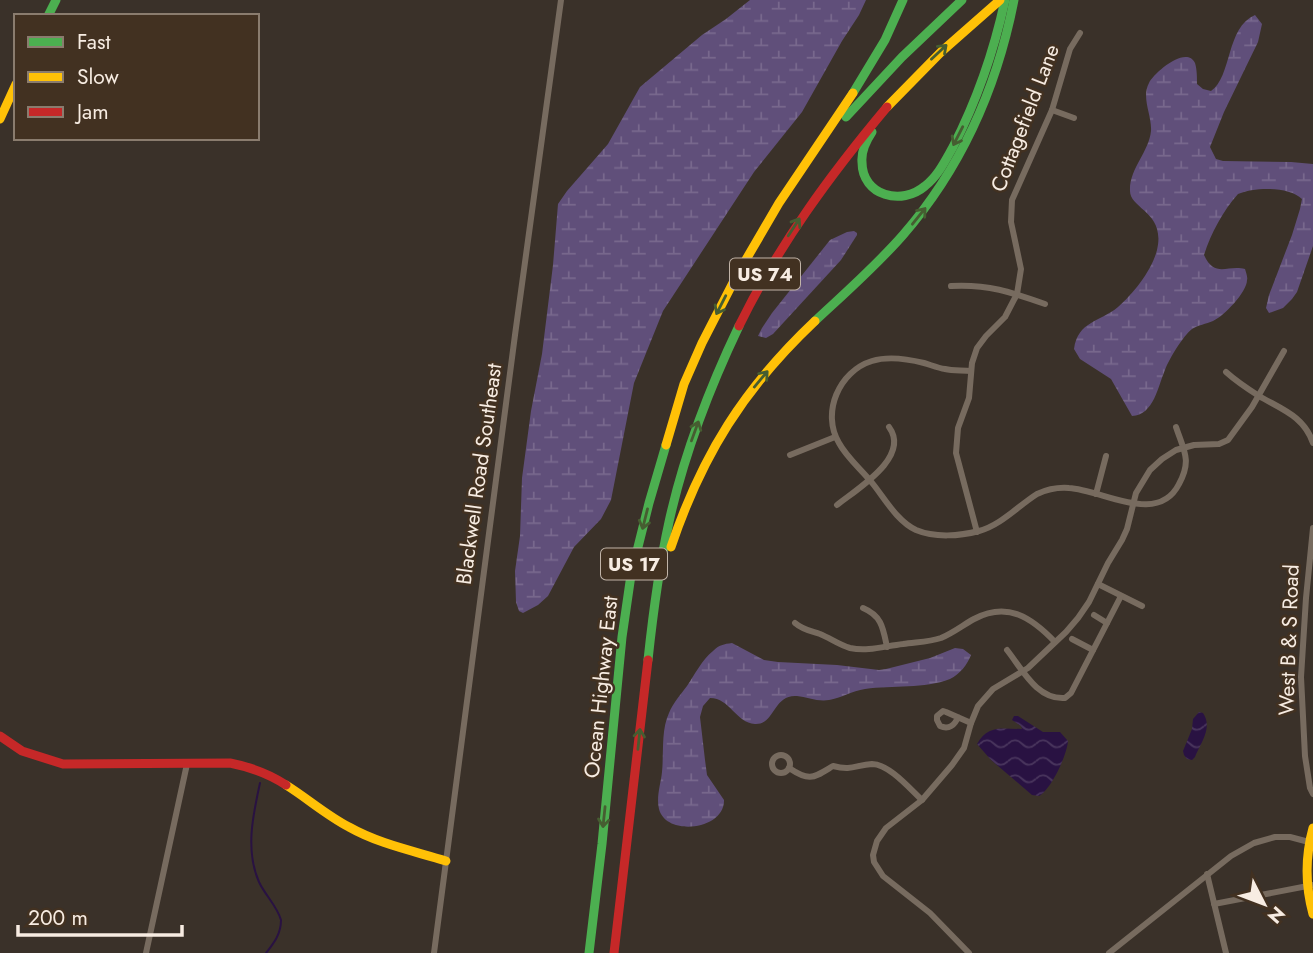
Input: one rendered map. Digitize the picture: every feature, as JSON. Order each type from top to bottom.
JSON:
[{"type":"main road","points":[[779,203],[866,74],[903,0]]},
{"type":"main road","points":[[779,203],[862,98],[928,30],[962,0]]},
{"type":"main road","points":[[907,84],[870,133],[862,159],[864,174],[872,187],[884,195],[897,198],[904,198],[919,191],[931,181],[958,137],[979,90],[1000,27],[1002,0]]},
{"type":"main road","name":"US 74","points":[[653,617],[661,560],[681,477],[707,400],[731,342],[761,282],[801,215],[855,143],[937,54],[1002,0]]},
{"type":"main road","points":[[653,617],[679,521],[715,444],[747,396],[777,359],[882,258],[930,202],[953,167],[986,102],[1011,19],[1014,0]]},
{"type":"main road","points":[[0,119],[14,88]]},
{"type":"main road","name":"Ocean Highway East","points":[[586,953],[602,844],[622,637],[631,575],[649,503],[684,384],[737,275],[779,203]]},
{"type":"main road","name":"Ocean Highway East","points":[[614,953],[653,617]]},
{"type":"main road","points":[[0,736],[22,751],[63,764],[251,766],[287,784],[349,827],[446,861]]},
{"type":"main road","points":[[1313,828],[1306,872],[1313,914]]},
{"type":"street","name":"Blackwell Road Southeast","points":[[434,953],[561,0]]},
{"type":"street","name":"Cottagefield Lane","points":[[977,532],[958,460],[956,444],[960,420],[971,392],[971,371],[977,348],[1005,317],[1017,294],[1021,269],[1011,222],[1012,200],[1052,110],[1070,49],[1080,33]]},
{"type":"street","points":[[1052,110],[1074,118]]},
{"type":"street","points":[[951,286],[985,286],[1045,304]]},
{"type":"street","points":[[969,953],[930,913],[883,876],[874,862],[874,848],[880,836],[922,800],[952,765],[964,748],[978,706],[993,689],[1022,672],[1078,618],[1125,534],[1140,485],[1150,470],[1169,454],[1183,448],[1219,444],[1228,440],[1259,396],[1284,351]]},
{"type":"street","points":[[971,371],[944,369],[897,359],[881,359],[866,363],[851,372],[837,392],[832,416],[835,437],[898,515],[915,529],[935,535],[977,532],[997,523],[1030,498],[1059,488],[1133,503],[1154,504],[1164,501],[1173,495],[1186,470],[1186,457],[1176,427]]},
{"type":"street","points":[[1226,372],[1298,419],[1313,443]]},
{"type":"street","points":[[837,505],[887,462],[895,438],[889,427]]},
{"type":"street","points":[[790,455],[835,437]]},
{"type":"street","points":[[1096,494],[1106,456]]},
{"type":"street","name":"West B & S Road","points":[[1313,528],[1301,677],[1305,756],[1313,794]]},
{"type":"street","points":[[1098,584],[1142,606]]},
{"type":"street","points":[[1007,650],[1036,687],[1056,698],[1065,698],[1071,692],[1121,596]]},
{"type":"street","points":[[863,608],[878,617],[887,647]]},
{"type":"street","points":[[795,623],[847,647],[866,650],[932,640],[955,632],[975,618],[998,612],[1013,613],[1037,624],[1055,642]]},
{"type":"street","points":[[1094,615],[1107,623]]},
{"type":"street","points":[[1072,639],[1093,650]]},
{"type":"street","points":[[958,717],[971,723]]},
{"type":"street","points":[[146,953],[187,764]]},
{"type":"street","points":[[789,768],[809,778],[833,766],[845,769],[874,764],[890,770],[922,800]]},
{"type":"street","points":[[1109,953],[1207,874],[1254,843],[1275,837],[1290,837],[1309,842]]},
{"type":"street","points":[[1207,874],[1226,953]]},
{"type":"street","points":[[1214,904],[1310,885]]},
{"type":"green space","points":[[750,0],[866,0],[802,112],[754,172],[663,311],[634,383],[611,500],[601,519],[574,547],[548,596],[523,613],[519,611],[516,602],[515,571],[520,536],[522,478],[542,354],[558,204],[608,144],[640,87],[702,35]]},
{"type":"green space","points":[[1255,15],[1262,24],[1258,42],[1210,147],[1216,159],[1223,161],[1313,164],[1313,246],[1297,292],[1283,308],[1269,313],[1266,308],[1269,295],[1292,235],[1302,199],[1289,192],[1271,189],[1238,194],[1218,223],[1204,255],[1217,269],[1245,269],[1246,285],[1223,314],[1188,332],[1170,360],[1150,405],[1145,411],[1132,416],[1111,379],[1080,359],[1074,349],[1076,340],[1085,327],[1118,307],[1136,288],[1147,273],[1157,250],[1157,227],[1135,202],[1130,191],[1133,175],[1151,131],[1146,101],[1147,89],[1152,79],[1170,62],[1185,57],[1191,58],[1195,63],[1197,84],[1211,91],[1223,75],[1239,30]]},
{"type":"green space","points":[[854,231],[857,235],[841,260],[773,334],[766,338],[758,336],[772,313],[830,240]]},
{"type":"green space","points":[[732,643],[764,660],[879,670],[930,658],[955,648],[963,649],[971,655],[957,675],[940,682],[865,689],[825,700],[789,697],[778,704],[762,723],[748,723],[723,702],[710,698],[703,706],[700,717],[707,775],[724,800],[722,810],[706,823],[694,826],[672,824],[664,818],[658,804],[666,720],[675,702],[705,659],[717,647]]},
{"type":"water","points":[[1199,712],[1203,713],[1206,719],[1206,730],[1195,757],[1192,760],[1187,759],[1183,751],[1193,719]]},
{"type":"water","points":[[1014,716],[1043,732],[1060,732],[1068,741],[1058,772],[1039,796],[1032,795],[991,760],[977,744],[991,730],[1022,729],[1012,720]]},
{"type":"waterway","points":[[260,783],[253,820],[252,858],[259,882],[281,920],[278,934],[266,953]]},
{"type":"traffic: fast","points":[[49,14],[56,0]]},
{"type":"traffic: fast","points":[[853,93],[885,40],[903,0]]},
{"type":"traffic: fast","points":[[846,117],[902,57],[962,0]]},
{"type":"traffic: fast","points":[[872,132],[864,146],[862,162],[864,174],[876,190],[895,196],[905,195],[916,192],[930,182],[947,158],[970,111],[996,38],[1005,0]]},
{"type":"traffic: fast","points":[[815,321],[893,246],[943,182],[960,154],[987,95],[998,64],[1014,0]]},
{"type":"traffic: fast","points":[[648,660],[659,573],[675,497],[698,422],[739,326]]},
{"type":"traffic: fast","points":[[589,953],[631,575],[666,445]]},
{"type":"traffic: slow","points":[[887,107],[941,52],[1000,0]]},
{"type":"traffic: slow","points":[[0,119],[14,88]]},
{"type":"traffic: slow","points":[[666,445],[684,384],[737,275],[779,203],[853,93]]},
{"type":"traffic: slow","points":[[671,547],[697,482],[728,425],[767,372],[815,321]]},
{"type":"traffic: slow","points":[[286,785],[360,833],[446,861]]},
{"type":"traffic: slow","points":[[1313,828],[1307,871],[1313,914]]},
{"type":"traffic: jam","points":[[739,326],[754,296],[806,212],[887,107]]},
{"type":"traffic: jam","points":[[614,953],[648,660]]},
{"type":"traffic: jam","points":[[0,736],[22,751],[63,764],[230,763],[259,771],[286,785]]}]
